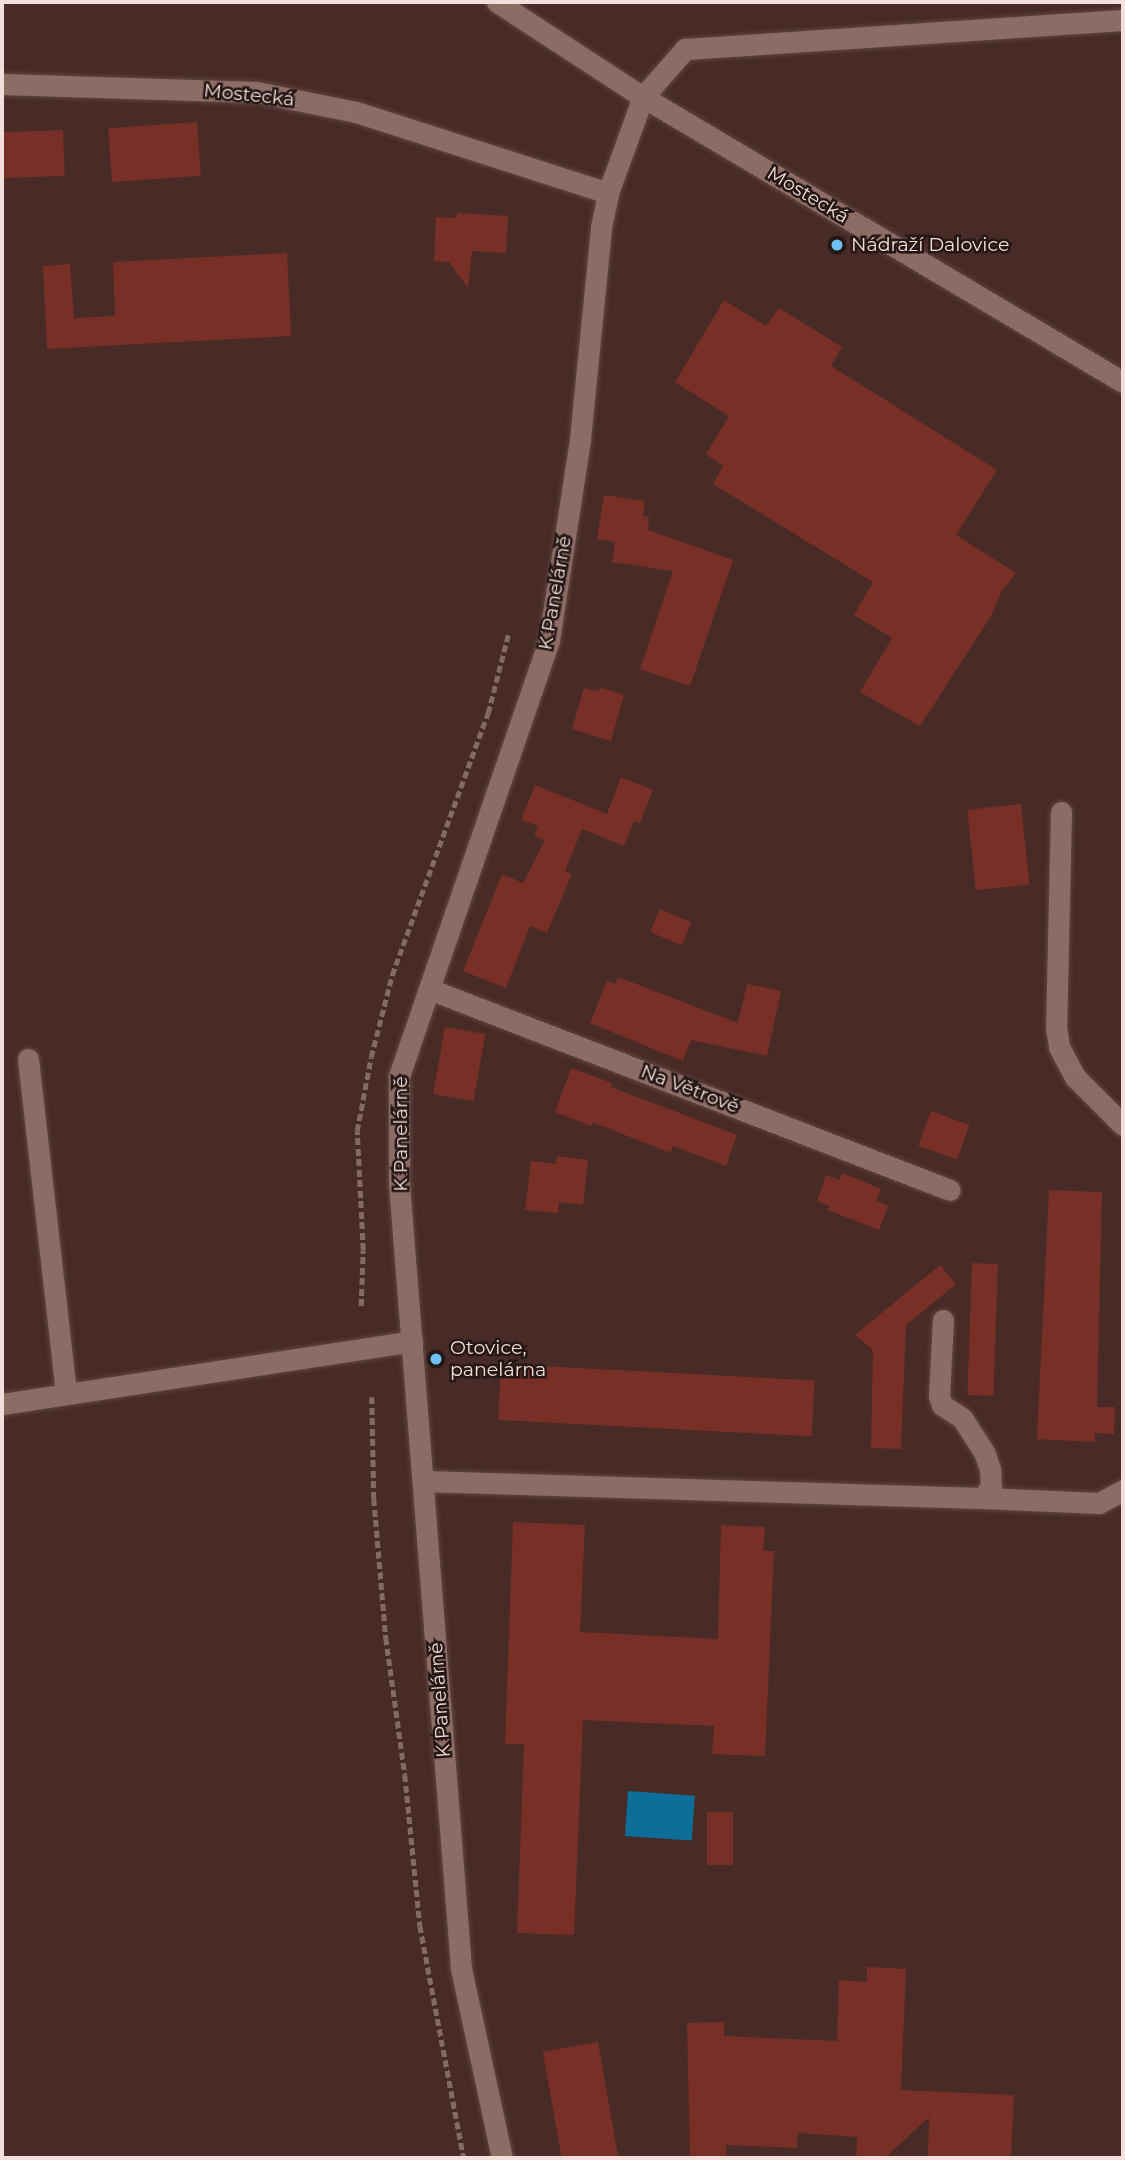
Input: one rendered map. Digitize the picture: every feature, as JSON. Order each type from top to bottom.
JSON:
[{"type":"street","name":"Mostecká","points":[[497,2],[643,97],[1123,382]]},
{"type":"street","points":[[643,97],[685,49],[1123,20]]},
{"type":"street","name":"Mostecká","points":[[2,84],[257,92],[356,112],[608,193]]},
{"type":"street","name":"K Panelárně","points":[[502,2158],[461,1968],[399,1183],[399,1076],[549,640],[580,439],[601,227],[608,193],[643,97]]},
{"type":"street","points":[[1061,812],[1056,1027],[1059,1047],[1075,1077],[1123,1125]]},
{"type":"street","name":"Na Větrově","points":[[429,989],[950,1191]]},
{"type":"street","points":[[27,1059],[66,1393]]},
{"type":"street","points":[[943,1320],[939,1396],[942,1405],[962,1418],[984,1452],[990,1469],[991,1487],[982,1498]]},
{"type":"street","points":[[2,1404],[412,1341]]},
{"type":"street","points":[[423,1482],[1099,1503],[1123,1490]]},
{"type":"path","points":[[372,1397],[374,1499],[386,1638],[405,1775],[419,1926],[464,2158]]},
{"type":"water","points":[[628,1791],[695,1796],[692,1841],[625,1836]]},
{"type":"building","points":[[197,122],[201,176],[112,182],[108,128]]},
{"type":"building","points":[[63,130],[65,176],[4,178],[2,132]]},
{"type":"building","points":[[457,213],[508,216],[506,253],[472,251],[468,288],[449,262],[434,261],[436,217],[457,218]]},
{"type":"building","points":[[287,253],[291,336],[47,349],[43,266],[70,264],[74,318],[115,316],[113,262]]},
{"type":"building","points":[[724,300],[766,326],[779,308],[842,347],[831,366],[997,470],[956,535],[1016,573],[1002,591],[991,616],[920,726],[860,692],[892,638],[854,615],[873,582],[713,484],[723,466],[706,454],[729,416],[675,382]]},
{"type":"building","points":[[604,495],[645,501],[643,516],[649,517],[648,530],[733,560],[690,686],[640,669],[673,571],[612,562],[615,542],[597,539]]},
{"type":"building","points":[[584,688],[596,691],[602,688],[624,695],[611,741],[572,729]]},
{"type":"building","points":[[621,777],[653,790],[640,823],[634,821],[624,846],[582,829],[565,871],[572,874],[547,933],[530,926],[506,988],[463,971],[502,874],[523,883],[545,840],[534,836],[538,826],[521,820],[535,785],[607,814]]},
{"type":"building","points":[[1021,804],[1029,885],[976,890],[967,810]]},
{"type":"building","points":[[660,909],[691,922],[682,945],[650,932]]},
{"type":"building","points":[[618,977],[738,1023],[747,984],[781,991],[767,1056],[691,1040],[683,1061],[590,1023],[607,981],[615,984]]},
{"type":"building","points":[[445,1027],[485,1034],[474,1101],[433,1094]]},
{"type":"building","points":[[571,1068],[612,1083],[611,1087],[737,1135],[726,1166],[673,1146],[671,1153],[592,1122],[591,1126],[555,1112]]},
{"type":"building","points":[[931,1111],[970,1125],[957,1160],[918,1146]]},
{"type":"building","points":[[557,1156],[588,1160],[583,1205],[559,1202],[558,1213],[525,1210],[531,1161],[556,1164]]},
{"type":"building","points":[[842,1173],[881,1189],[876,1201],[888,1206],[879,1230],[828,1210],[830,1206],[817,1201],[826,1175],[840,1180]]},
{"type":"building","points":[[1049,1190],[1102,1192],[1097,1407],[1115,1407],[1114,1434],[1095,1433],[1095,1442],[1037,1439]]},
{"type":"building","points":[[972,1263],[998,1264],[993,1396],[967,1395]]},
{"type":"building","points":[[940,1265],[956,1284],[906,1325],[901,1449],[871,1448],[873,1350],[855,1335]]},
{"type":"building","points":[[501,1364],[815,1380],[812,1436],[498,1420]]},
{"type":"building","points":[[513,1522],[585,1525],[580,1632],[718,1639],[721,1525],[765,1527],[763,1551],[774,1551],[765,1756],[712,1754],[714,1726],[583,1720],[574,1935],[517,1933],[524,1744],[505,1744]]},
{"type":"building","points":[[707,1812],[733,1812],[733,1865],[707,1865]]},
{"type":"building","points":[[867,1967],[906,1969],[901,2090],[1014,2095],[1011,2158],[928,2158],[929,2117],[885,2158],[856,2158],[857,2137],[798,2133],[797,2148],[726,2145],[726,2158],[690,2158],[687,2023],[724,2022],[724,2036],[837,2041],[839,1980],[867,1982]]},
{"type":"building","points":[[598,2042],[618,2158],[562,2158],[543,2052]]},
{"type":"place","name":"Nádraží Dalovice","points":[[837,245]]},
{"type":"place","name":"Otovice, panelárna","points":[[436,1359]]}]
